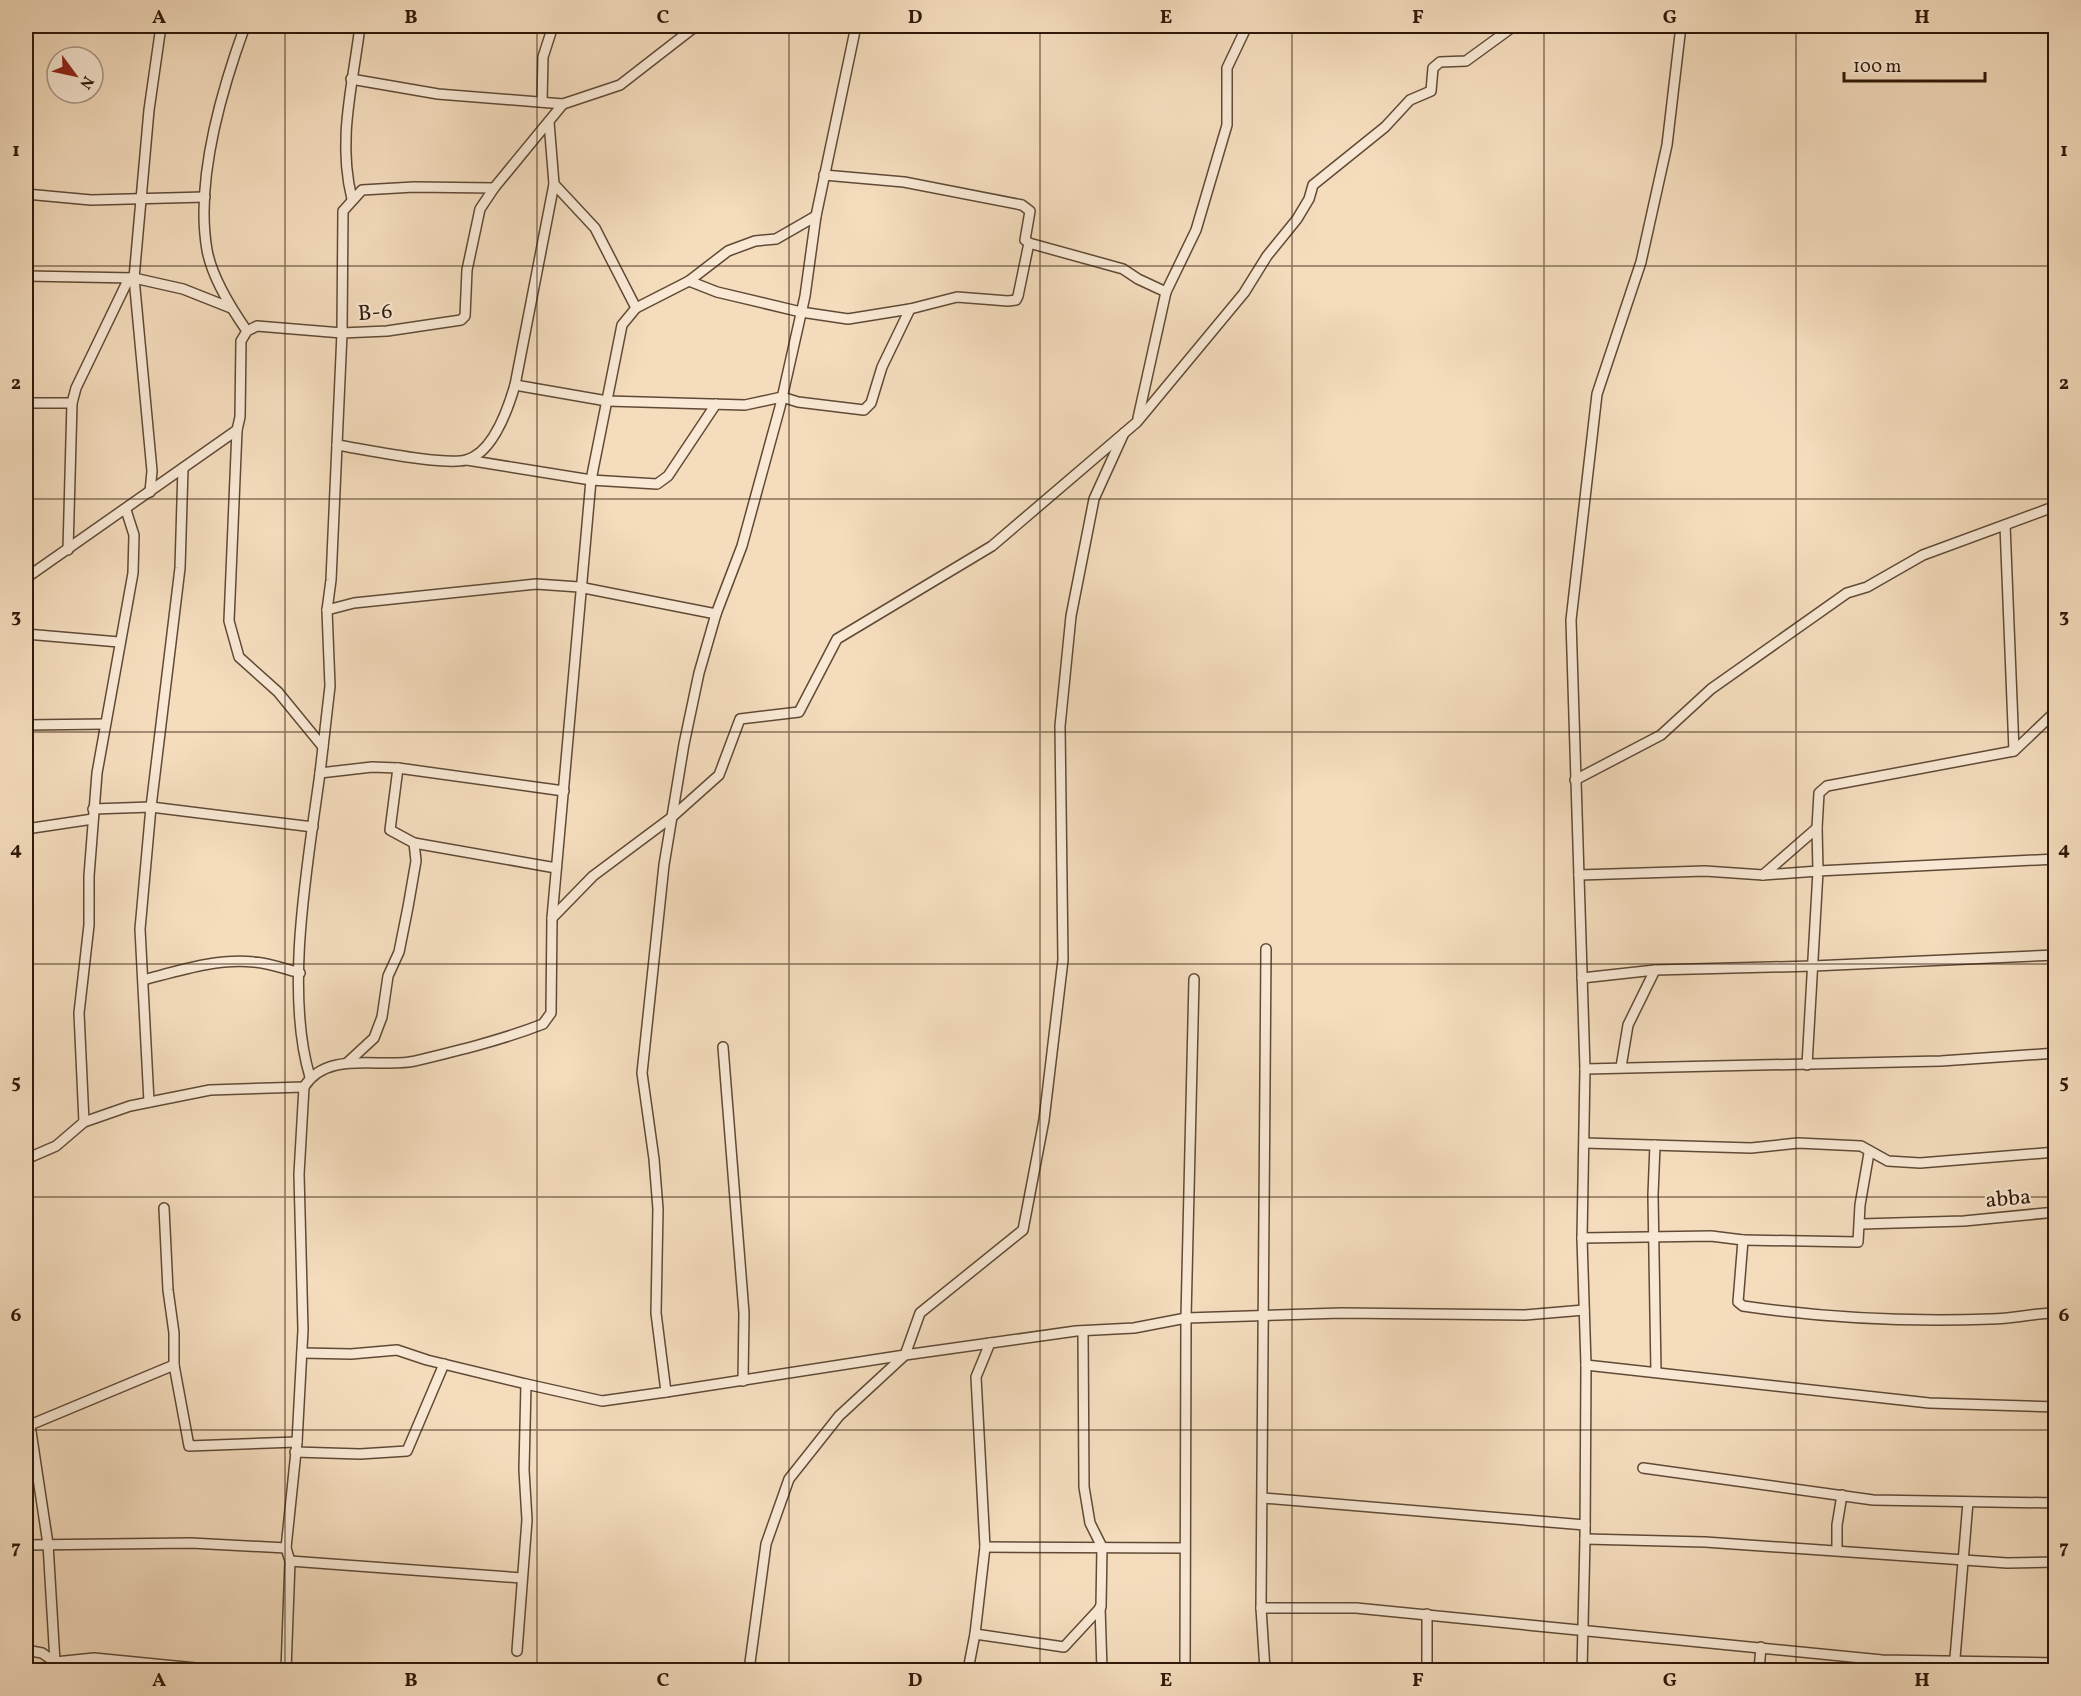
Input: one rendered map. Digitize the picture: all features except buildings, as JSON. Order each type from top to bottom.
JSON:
[{"type":"street","points":[[150,492],[152,471],[131,278],[161,26]]},
{"type":"street","points":[[245,26],[224,84],[205,197],[207,250],[231,308],[248,331],[241,340],[240,417],[237,430],[229,621],[239,657],[278,692],[323,747]]},
{"type":"street","points":[[352,199],[345,170],[347,107],[360,26]]},
{"type":"street","points":[[542,102],[543,57],[553,26]]},
{"type":"street","points":[[351,79],[438,94],[563,105],[620,85],[696,26]]},
{"type":"street","points":[[666,1392],[656,1313],[658,1209],[655,1169],[642,1073],[655,939],[684,744],[716,614],[742,546],[782,397],[801,312],[824,175],[856,26]]},
{"type":"street","points":[[1137,422],[1166,292],[1196,230],[1227,125],[1227,68],[1247,26]]},
{"type":"street","points":[[552,918],[593,876],[672,817],[719,775],[740,719],[799,712],[837,639],[992,546],[1137,422],[1244,293],[1267,256],[1297,219],[1309,199],[1313,185],[1385,127],[1410,100],[1431,91],[1433,68],[1440,62],[1466,61],[1514,26]]},
{"type":"street","points":[[1582,1671],[1586,1365],[1582,1238],[1585,1143],[1582,1126],[1585,1069],[1571,620],[1597,394],[1646,239],[1667,145],[1681,26]]},
{"type":"street","name":"B-6","points":[[248,331],[257,326],[342,333],[387,331],[461,320],[465,316],[467,270],[480,209],[494,188],[563,105]]},
{"type":"street","points":[[467,460],[483,448],[496,432],[505,418],[516,385],[554,184],[549,122]]},
{"type":"street","points":[[824,175],[904,182],[1022,205],[1030,211],[1025,240],[1029,243],[1123,269],[1166,292]]},
{"type":"street","points":[[554,184],[595,228],[636,308]]},
{"type":"street","points":[[310,1077],[301,1048],[300,973],[304,883],[330,686],[327,610],[331,580],[342,333],[343,211],[362,190],[414,187],[494,188]]},
{"type":"street","points":[[26,194],[91,200],[205,197]]},
{"type":"street","points":[[286,1671],[290,1561],[286,1548],[302,1353],[299,1174],[303,1088],[310,1077],[347,1064],[411,1062],[543,1024],[550,1013],[552,918],[579,587],[591,480],[622,325],[636,308],[689,281],[728,251],[755,241],[776,238],[816,216]]},
{"type":"street","points":[[689,281],[717,292],[801,312],[848,319],[910,309],[957,297],[1016,300],[1029,243]]},
{"type":"street","points":[[26,276],[131,278],[183,289],[231,308]]},
{"type":"street","points":[[68,550],[72,404],[76,388],[131,278]]},
{"type":"street","points":[[516,385],[607,401],[745,405],[782,397],[798,402],[868,408],[882,367],[910,309]]},
{"type":"street","points":[[26,403],[72,404]]},
{"type":"street","points":[[337,445],[446,461],[467,460],[591,480],[657,484],[668,476],[716,405]]},
{"type":"street","points":[[26,578],[237,430]]},
{"type":"street","points":[[749,1671],[766,1544],[789,1479],[839,1416],[905,1354],[920,1313],[1023,1230],[1044,1120],[1064,953],[1060,726],[1071,616],[1094,499],[1126,430]]},
{"type":"street","points":[[149,1102],[140,929],[151,807],[180,568],[183,468]]},
{"type":"street","points":[[1575,780],[1661,735],[1711,689],[1847,593],[1867,587],[1923,555],[2055,506]]},
{"type":"street","points":[[84,1122],[79,1013],[88,935],[93,809],[134,553],[134,535],[126,510]]},
{"type":"street","points":[[2005,525],[2014,751]]},
{"type":"street","points":[[327,610],[376,601],[525,585],[579,587],[716,614]]},
{"type":"street","points":[[26,634],[119,642]]},
{"type":"street","points":[[1807,1065],[1818,871],[1816,828],[1819,793],[1827,786],[2014,751],[2055,711]]},
{"type":"street","points":[[26,725],[105,724]]},
{"type":"street","points":[[320,772],[372,767],[398,768],[564,791]]},
{"type":"street","points":[[398,768],[390,830],[414,843],[556,868]]},
{"type":"street","points":[[93,809],[151,807],[313,827]]},
{"type":"street","points":[[26,829],[93,819]]},
{"type":"street","points":[[1763,875],[1816,828]]},
{"type":"street","points":[[347,1064],[374,1038],[382,1017],[388,976],[399,952],[410,897],[416,861],[414,843]]},
{"type":"street","points":[[1579,875],[1705,871],[1763,875],[2055,859]]},
{"type":"street","points":[[1264,1671],[1261,1608],[1266,950]]},
{"type":"street","points":[[1582,978],[1655,970],[1813,966],[2055,955]]},
{"type":"street","points":[[143,981],[179,970],[236,961],[256,962],[300,973]]},
{"type":"street","points":[[1621,1066],[1628,1024],[1655,970]]},
{"type":"street","points":[[1185,1671],[1186,1318],[1194,979]]},
{"type":"street","points":[[723,1047],[744,1313],[743,1381]]},
{"type":"street","points":[[1585,1069],[1621,1066],[1807,1065],[1941,1061],[2055,1053]]},
{"type":"street","points":[[26,1160],[56,1146],[84,1122],[149,1102],[210,1090],[303,1088]]},
{"type":"street","points":[[1585,1143],[1751,1148],[1798,1143],[1861,1146],[1869,1153],[1888,1161],[1920,1163],[2055,1152]]},
{"type":"street","points":[[1655,1145],[1653,1195],[1656,1372]]},
{"type":"street","points":[[1582,1238],[1711,1236],[1743,1240],[1858,1242],[1861,1224],[1860,1205],[1869,1153]]},
{"type":"street","points":[[164,1208],[174,1365],[189,1446],[407,1451],[444,1364]]},
{"type":"street","name":"abba","points":[[1861,1224],[1964,1221],[2055,1212]]},
{"type":"street","points":[[1743,1240],[1738,1302],[1743,1306],[1784,1312],[1886,1318],[1994,1319],[2055,1313]]},
{"type":"street","points":[[302,1353],[351,1354],[397,1350],[444,1364],[602,1401],[743,1381],[905,1354],[1083,1331],[1134,1328],[1186,1318],[1341,1313],[1525,1315],[1584,1310]]},
{"type":"street","points":[[1083,1331],[1083,1487],[1090,1522],[1102,1547],[1100,1607],[1102,1671]]},
{"type":"street","points":[[968,1671],[975,1634],[985,1547],[976,1377],[990,1343]]},
{"type":"street","points":[[55,1662],[48,1544],[30,1425],[174,1365]]},
{"type":"street","points":[[1586,1365],[1929,1403],[2055,1407]]},
{"type":"street","points":[[517,1651],[527,1520],[524,1470],[526,1384]]},
{"type":"street","points":[[1643,1468],[1874,1500],[2055,1503]]},
{"type":"street","points":[[1837,1550],[1837,1525],[1842,1495]]},
{"type":"street","points":[[1263,1498],[1585,1525]]},
{"type":"street","points":[[1955,1666],[1968,1502]]},
{"type":"street","points":[[1585,1539],[1837,1550],[1885,1556],[2007,1563],[2055,1562]]},
{"type":"street","points":[[26,1545],[191,1543],[286,1548]]},
{"type":"street","points":[[985,1547],[1185,1548]]},
{"type":"street","points":[[290,1561],[522,1578]]},
{"type":"street","points":[[975,1634],[1064,1647],[1100,1607]]},
{"type":"street","points":[[1261,1608],[1356,1608],[1955,1666],[2055,1663]]},
{"type":"street","points":[[1427,1614],[1427,1671]]},
{"type":"street","points":[[1759,1671],[1761,1647]]},
{"type":"street","points":[[26,1650],[42,1653],[55,1662],[94,1658],[147,1667],[216,1671]]}]
